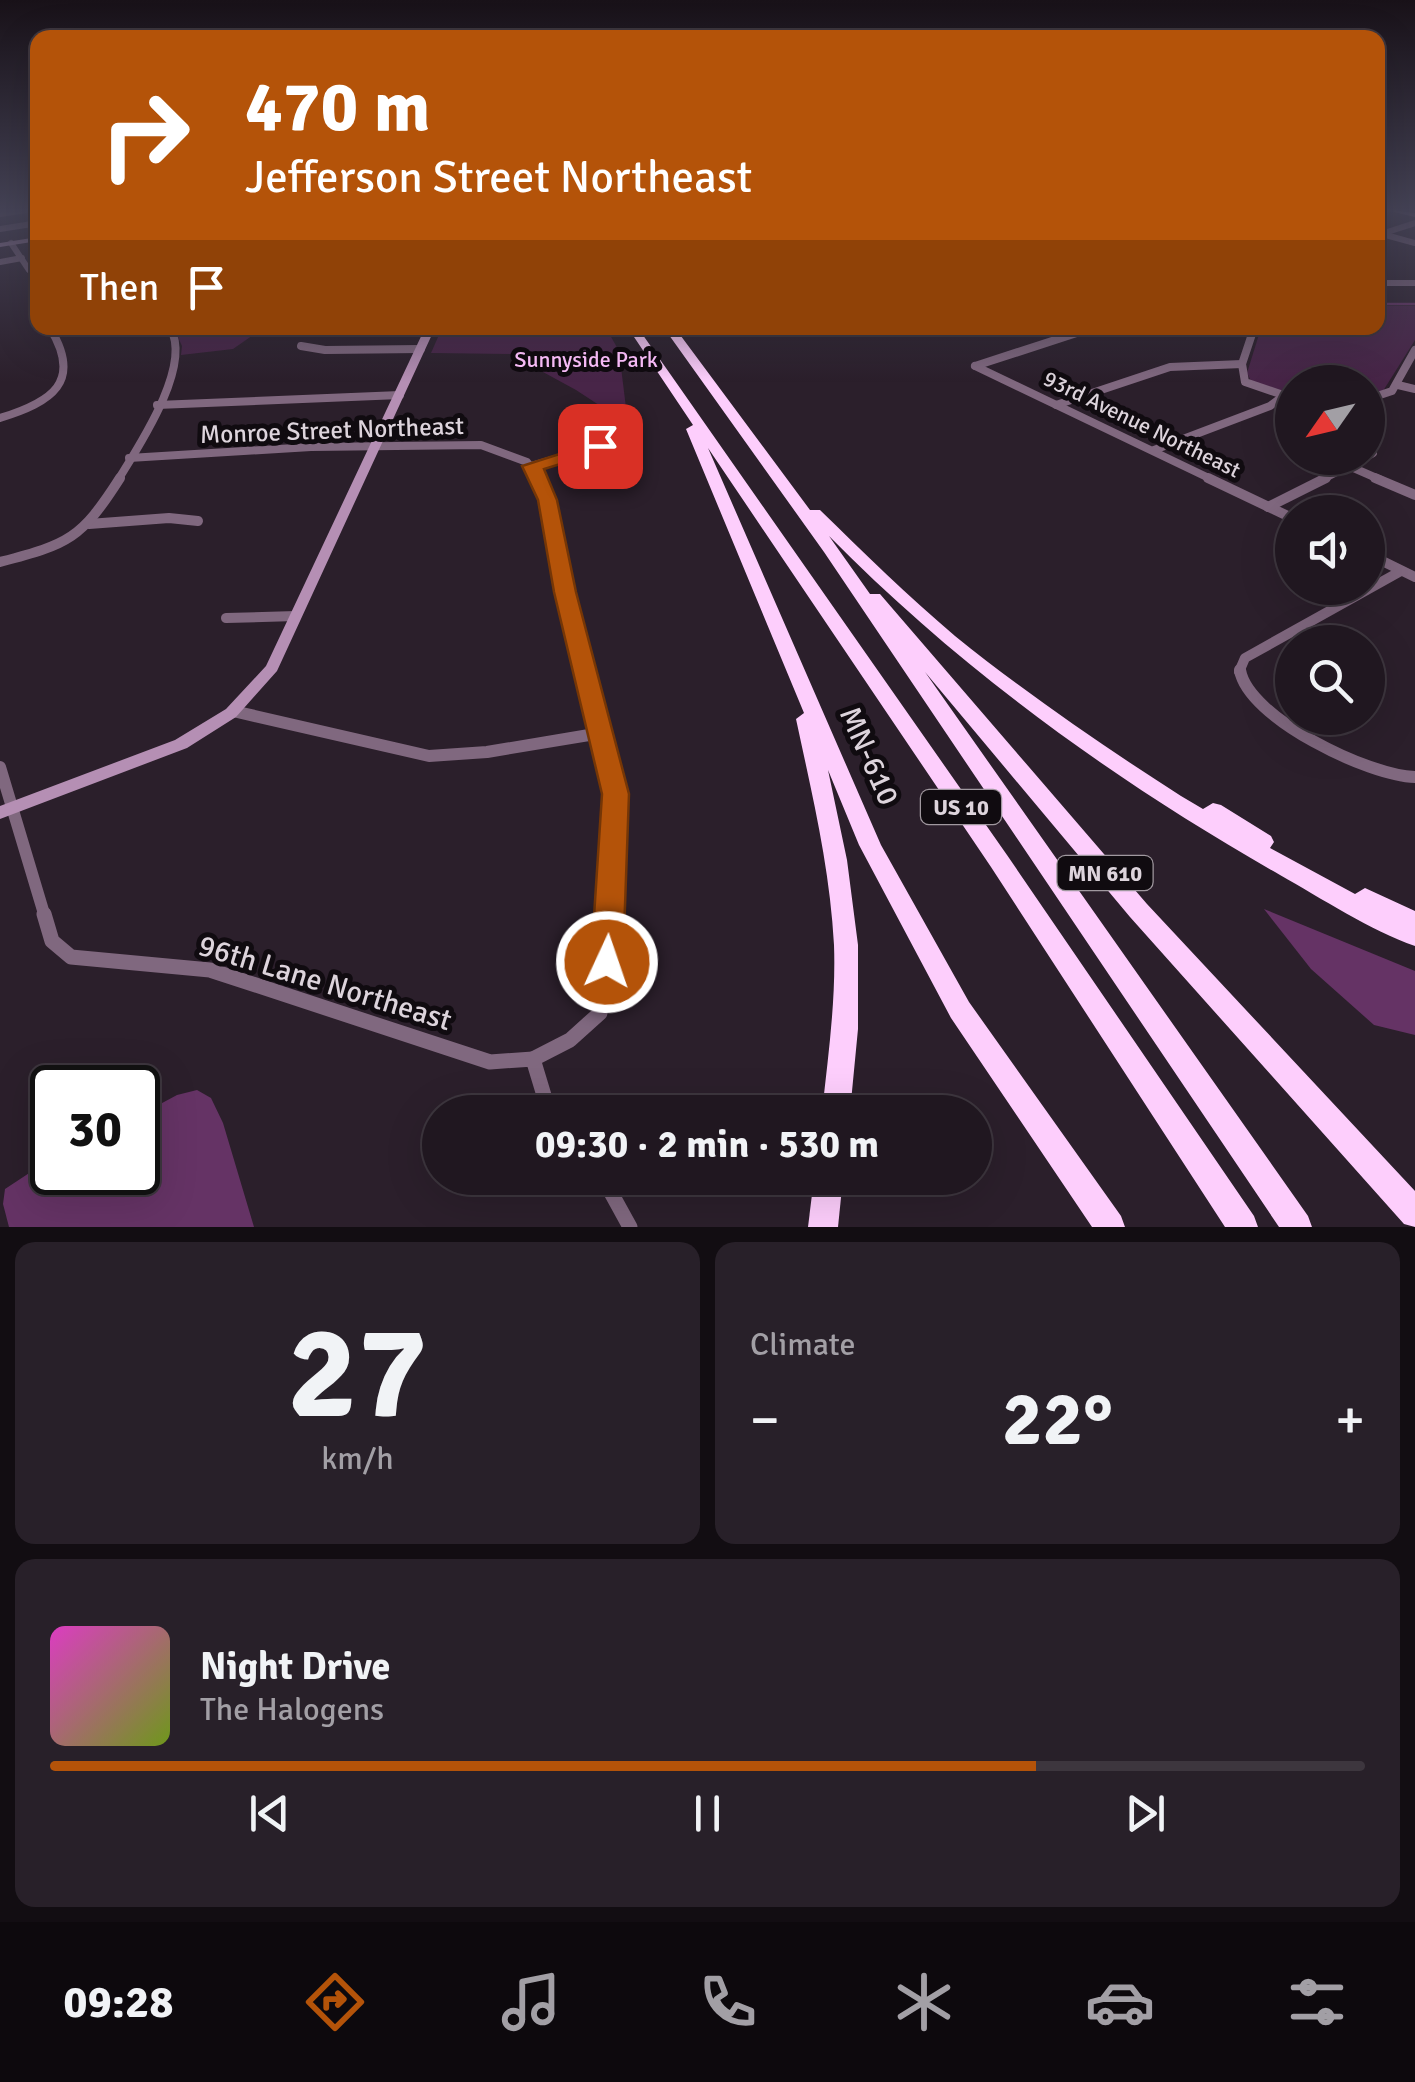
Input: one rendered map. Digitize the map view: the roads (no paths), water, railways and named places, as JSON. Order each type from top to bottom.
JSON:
[{"type":"highway","name":"US 10","points":[[638,335],[999,861],[1243,1227]]},
{"type":"highway","name":"US 10","points":[[674,335],[830,550],[1296,1227]]},
{"type":"highway","name":"MN-610","points":[[674,390],[739,531],[797,679],[870,845],[960,1010],[1042,1134],[1110,1227]]},
{"type":"highway","points":[[760,454],[864,566],[972,660],[1234,838],[1415,936]]},
{"type":"highway","name":"MN 610","points":[[830,550],[1270,1060],[1415,1213]]},
{"type":"highway","points":[[797,679],[830,831],[846,945],[838,1095]]},
{"type":"highway","points":[[1065,725],[1272,847],[1415,922]]},
{"type":"highway","points":[[823,1227],[827,1195]]},
{"type":"street","points":[[1385,283],[1415,283]]},
{"type":"street","points":[[0,418],[35,406],[56,389],[66,364],[52,335]]},
{"type":"street","points":[[0,562],[69,540],[100,513],[157,405],[177,357],[174,335]]},
{"type":"street","points":[[6,811],[181,744],[234,711],[272,668],[427,335]]},
{"type":"street","name":"93rd Avenue Northeast","points":[[1070,335],[975,366],[1275,510]]},
{"type":"street","points":[[1252,335],[1242,364],[1244,382],[1275,393]]},
{"type":"street","points":[[301,346],[325,350],[421,349]]},
{"type":"street","points":[[1385,393],[1398,385],[1415,350]]},
{"type":"street","points":[[1056,405],[1192,360],[1242,364]]},
{"type":"street","points":[[1398,385],[1415,389]]},
{"type":"street","points":[[157,405],[400,394]]},
{"type":"street","points":[[1154,450],[1275,403]]},
{"type":"street","points":[[544,1095],[533,1059],[570,1040],[600,1013],[607,962],[616,794],[565,592],[548,500],[531,466],[636,435]]},
{"type":"street","name":"Monroe Street Northeast","points":[[128,458],[310,447],[481,446],[512,455],[531,466]]},
{"type":"street","points":[[1268,506],[1330,475]]},
{"type":"street","points":[[1369,475],[1415,495]]},
{"type":"street","points":[[88,524],[169,518],[198,521]]},
{"type":"street","points":[[1385,562],[1415,577]]},
{"type":"street","points":[[1402,571],[1245,658],[1239,673],[1248,691],[1284,722],[1367,770],[1411,778]]},
{"type":"street","points":[[226,618],[296,616]]},
{"type":"street","points":[[234,711],[429,756],[487,752],[601,732]]},
{"type":"street","name":"96th Lane Northeast","points":[[0,767],[6,811],[52,941],[71,957],[210,970],[490,1062],[533,1059]]},
{"type":"street","points":[[612,1195],[630,1227]]},
{"type":"waterway","points":[[1385,304],[1415,304]]},
{"type":"park label","name":"Sunnyside Park","points":[[586,359]]}]
